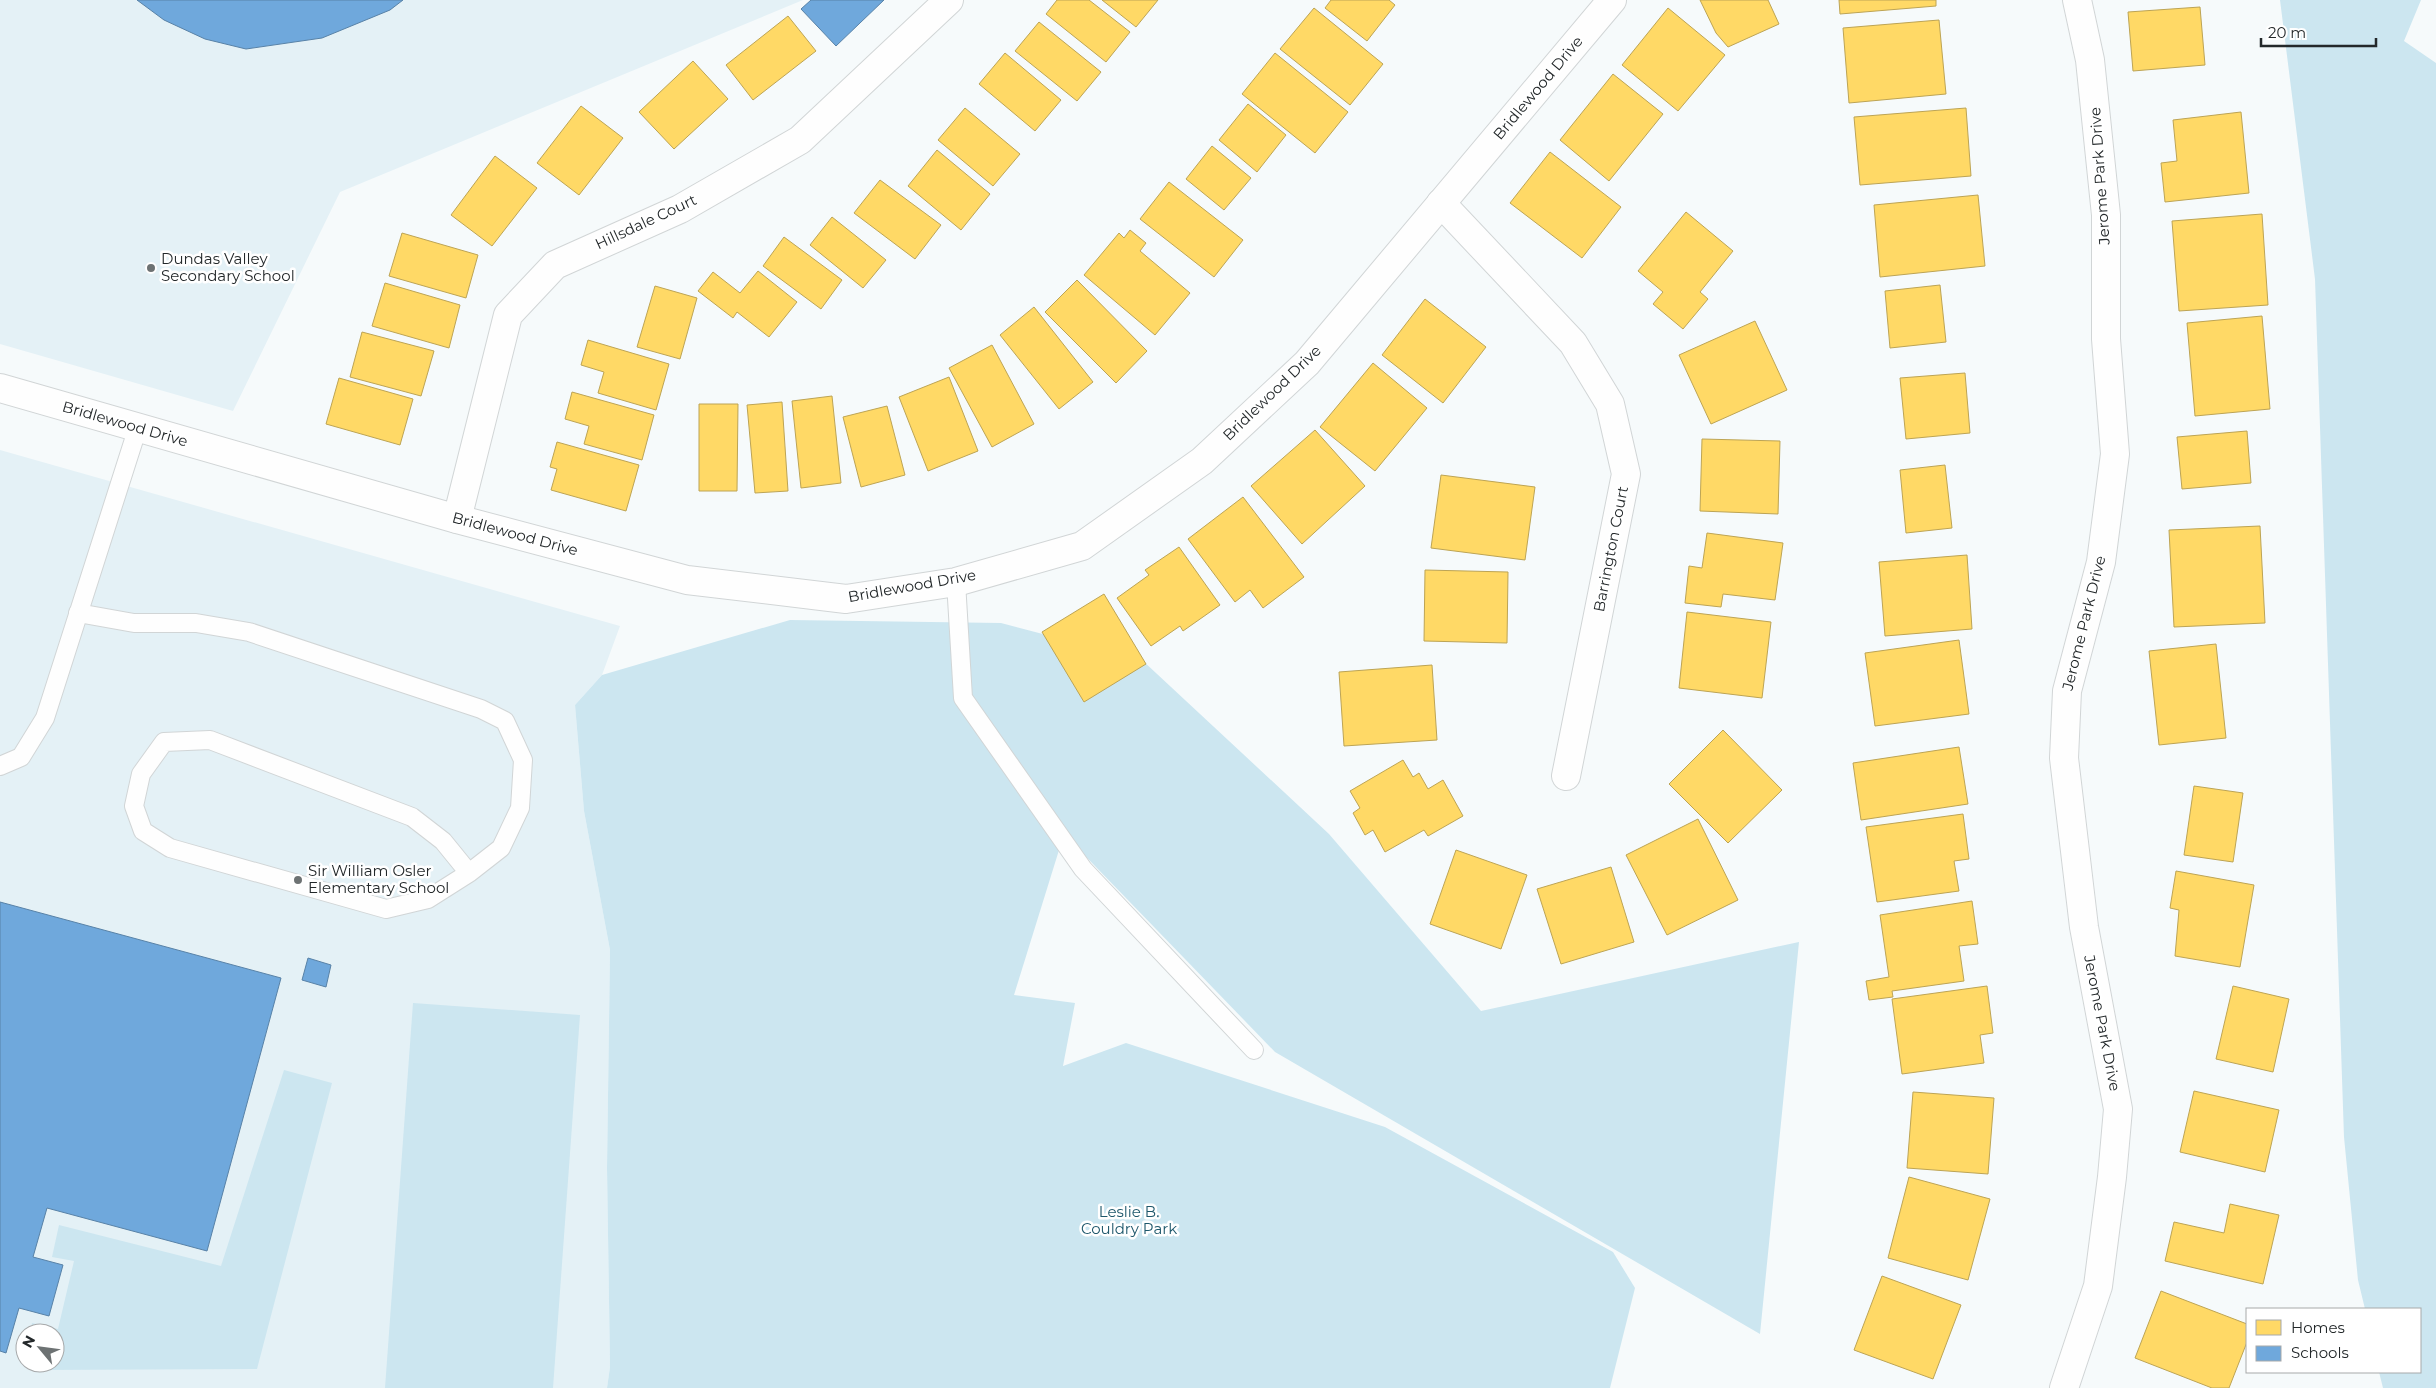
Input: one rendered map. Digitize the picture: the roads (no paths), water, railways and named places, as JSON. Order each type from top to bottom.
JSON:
[{"type":"street","name":"Hillsdale Court","points":[[457,519],[508,315],[555,265],[680,208],[800,140],[949,0]]},
{"type":"street","name":"Bridlewood Drive","points":[[0,388],[457,519],[687,580],[846,599],[956,582],[1082,546],[1202,461],[1307,363],[1612,0]]},
{"type":"street","name":"Jerome Park Drive","points":[[2064,1388],[2098,1286],[2112,1177],[2118,1109],[2084,927],[2064,758],[2067,690],[2101,562],[2115,454],[2106,339],[2106,215],[2090,60],[2076,0]]},
{"type":"street","name":"Barrington Court","points":[[1441,203],[1573,342],[1610,404],[1626,474],[1566,776]]},
{"type":"lane","points":[[0,766],[21,757],[45,718],[138,427]]},
{"type":"lane","points":[[956,582],[963,698],[1083,869],[1254,1050]]},
{"type":"lane","points":[[78,613],[134,623],[196,623],[249,632],[481,709],[505,721],[523,760],[520,808],[501,848],[469,873],[428,899],[386,909],[170,848],[143,831],[134,806],[142,774],[164,742],[210,740],[412,817],[443,840],[469,873]]},
{"type":"place","name":"Dundas Valley Secondary School","points":[[151,268]]},
{"type":"place","name":"Sir William Osler Elementary School","points":[[298,880]]},
{"type":"park label","name":"Leslie B. Couldry Park","points":[[1129,1220]]}]
